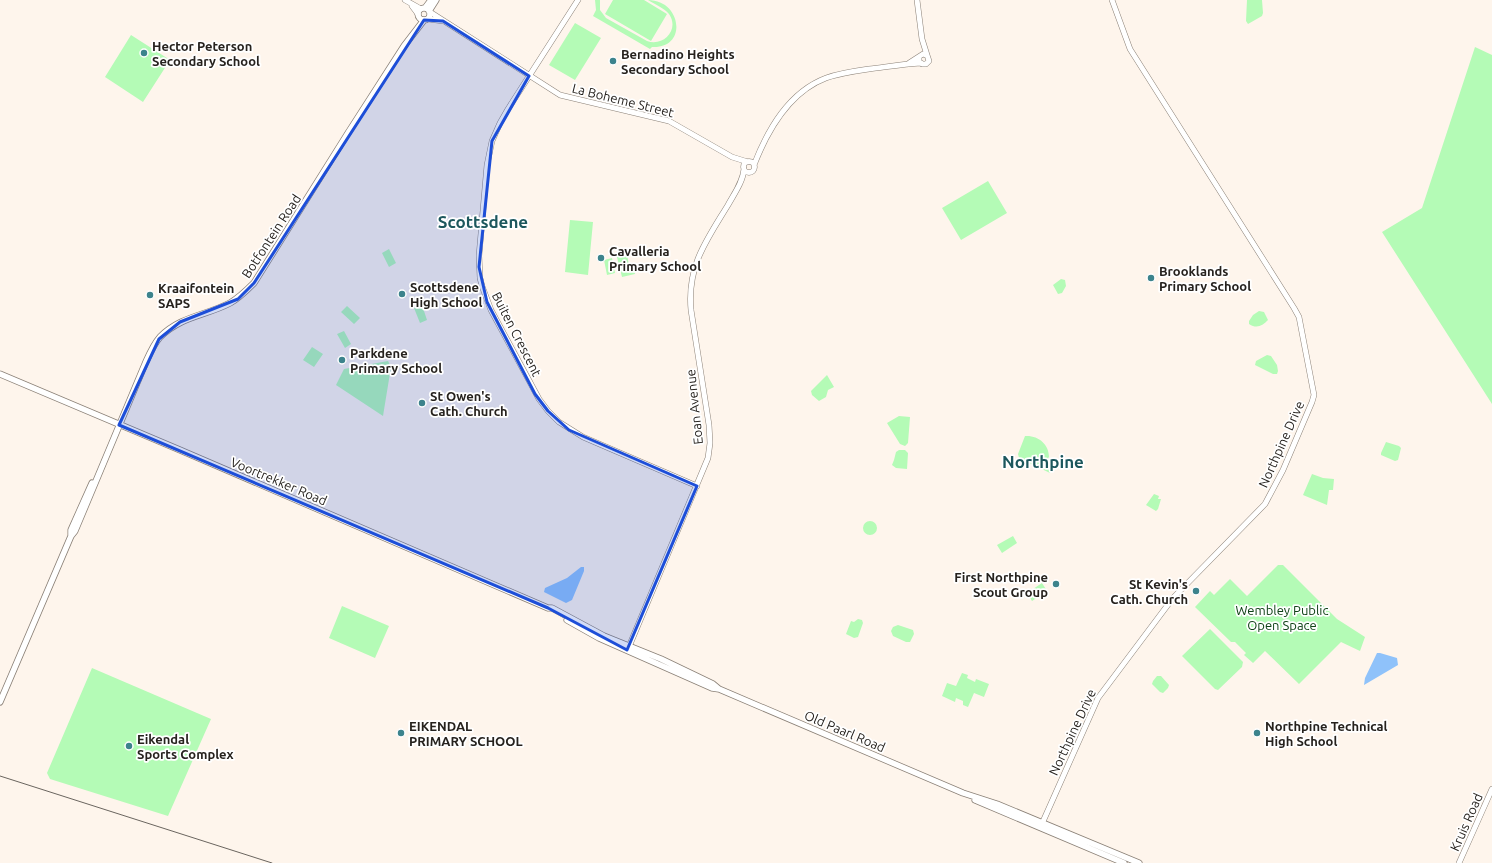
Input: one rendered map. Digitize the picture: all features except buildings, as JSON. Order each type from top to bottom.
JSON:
[{"type":"main road","name":"Botfontein Road","points":[[0,702],[71,536],[71,530],[77,516],[100,464],[105,458],[145,364],[159,339],[173,326],[186,319],[230,303],[245,293],[254,283],[404,46],[431,0]]},
{"type":"main road","name":"Botfontein Road","points":[[424,14],[436,0]]},
{"type":"main road","name":"Voortrekker Road","points":[[0,374],[548,608],[588,633],[628,648]]},
{"type":"main road","name":"Old Paarl Road","points":[[628,648],[713,684],[719,689],[963,793],[997,804],[1124,863]]},
{"type":"main road","name":"Old Paarl Road","points":[[1041,825],[1139,863]]},
{"type":"street","name":"La Boheme Street","points":[[405,0],[424,14],[443,21],[529,76],[564,96],[669,122],[732,157],[750,163]]},
{"type":"street","name":"Buiten Crescent","points":[[578,0],[500,123],[492,141],[489,156],[479,256],[480,278],[487,302],[535,394],[554,418],[569,430],[583,437],[697,486]]},
{"type":"street","points":[[750,163],[760,150],[782,111],[808,87],[826,78],[841,74],[928,63],[929,59],[922,39],[917,0]]},
{"type":"street","name":"Northpine Drive","points":[[1041,825],[1098,698],[1170,602],[1265,504],[1284,470],[1313,399],[1313,389],[1299,317],[1130,49],[1112,0]]},
{"type":"street","points":[[921,64],[918,59],[922,39]]},
{"type":"street","points":[[903,65],[923,54],[927,55]]},
{"type":"street","name":"La Boheme Street","points":[[732,157],[749,173]]},
{"type":"street","name":"Eoan Avenue","points":[[628,648],[708,458],[710,434],[690,291],[695,264],[702,249],[738,186],[749,173],[754,170],[750,163],[744,168],[738,186]]},
{"type":"street","name":"Kruis Road","points":[[1460,863],[1492,789]]},
{"type":"highlighted area","points":[[424,20],[443,21],[529,76],[492,141],[479,267],[487,302],[535,394],[548,411],[569,430],[697,486],[627,650],[548,608],[119,425],[159,339],[180,322],[238,299],[254,283]]},
{"type":"green space","points":[[595,0],[600,0],[600,10],[606,18],[647,41],[653,42],[659,42],[668,36],[672,26],[672,20],[669,14],[648,0],[659,2],[668,8],[674,15],[676,33],[664,46],[652,47],[650,49],[593,16],[596,10]]},
{"type":"green space","points":[[613,0],[644,0],[667,14],[651,41],[605,14]]},
{"type":"green space","points":[[1247,0],[1262,0],[1263,13],[1262,16],[1248,24],[1246,21]]},
{"type":"green space","points":[[575,23],[601,38],[575,80],[549,65]]},
{"type":"green space","points":[[131,35],[170,60],[143,102],[105,77]]},
{"type":"green space","points":[[1475,47],[1492,55],[1492,404],[1382,232],[1422,208]]},
{"type":"green space","points":[[988,181],[1007,213],[961,240],[942,208]]},
{"type":"green space","points":[[570,220],[593,222],[588,275],[565,272]]},
{"type":"green space","points":[[389,249],[396,263],[389,267],[382,253]]},
{"type":"green space","points":[[627,255],[629,265],[633,265],[635,274],[622,277],[617,257]]},
{"type":"green space","points":[[612,258],[615,273],[607,275],[604,260]]},
{"type":"green space","points":[[1061,279],[1065,280],[1066,286],[1062,293],[1058,294],[1053,285]]},
{"type":"green space","points":[[422,305],[427,320],[420,323],[414,308]]},
{"type":"green space","points":[[347,306],[360,318],[354,324],[341,312]]},
{"type":"green space","points":[[1259,311],[1264,312],[1268,320],[1259,326],[1249,324],[1249,321],[1253,315]]},
{"type":"green space","points":[[344,331],[351,344],[345,348],[337,334]]},
{"type":"green space","points":[[312,347],[323,354],[314,367],[303,360]]},
{"type":"green space","points":[[1267,355],[1271,356],[1277,365],[1277,374],[1273,374],[1255,365],[1256,361]]},
{"type":"green space","points":[[388,361],[391,367],[383,416],[336,385],[344,369]]},
{"type":"green space","points":[[827,375],[834,387],[828,390],[826,397],[819,401],[812,395],[811,391]]},
{"type":"green space","points":[[899,416],[910,417],[908,443],[905,446],[900,444],[887,423]]},
{"type":"green space","points":[[1025,436],[1034,437],[1045,444],[1049,452],[1049,457],[1043,464],[1052,469],[1050,473],[1019,458],[1018,454]]},
{"type":"green space","points":[[1386,442],[1401,448],[1398,460],[1395,461],[1381,455]]},
{"type":"green space","points":[[899,450],[905,450],[908,453],[907,469],[896,468],[892,465],[896,452]]},
{"type":"green space","points":[[1312,474],[1323,478],[1334,479],[1333,490],[1329,490],[1327,505],[1303,495]]},
{"type":"green space","points":[[1154,494],[1159,496],[1158,499],[1161,499],[1156,511],[1146,505]]},
{"type":"green space","points":[[867,521],[873,521],[877,525],[877,531],[873,535],[867,535],[863,531],[863,525]]},
{"type":"green space","points":[[1013,536],[1017,543],[1002,553],[997,545]]},
{"type":"green space","name":"Wembley Public Open Space","points":[[1278,565],[1283,565],[1337,619],[1365,637],[1360,651],[1341,642],[1299,684],[1265,651],[1253,663],[1244,655],[1246,653],[1235,642],[1231,642],[1195,607],[1210,591],[1214,595],[1230,579],[1247,596]]},
{"type":"green space","points":[[1042,583],[1047,591],[1032,601],[1027,593]]},
{"type":"green space","points":[[342,606],[389,626],[375,658],[329,638]]},
{"type":"green space","points":[[858,619],[862,620],[863,623],[858,637],[854,638],[846,634],[851,621],[854,622]]},
{"type":"green space","points":[[898,625],[913,630],[914,634],[910,642],[906,642],[893,636],[891,631],[893,627]]},
{"type":"green space","points":[[1210,629],[1243,662],[1242,667],[1218,690],[1215,689],[1182,656]]},
{"type":"green space","name":"Eikendal Sports Complex","points":[[92,668],[211,719],[168,816],[50,779],[47,773]]},
{"type":"green space","points":[[962,673],[968,675],[967,678],[975,682],[976,679],[989,684],[984,697],[974,693],[968,707],[963,705],[963,701],[956,698],[955,702],[942,696],[947,683],[956,686]]},
{"type":"green space","points":[[1157,676],[1161,676],[1169,685],[1163,693],[1152,684]]},
{"type":"water","points":[[581,567],[584,567],[584,571],[572,600],[566,603],[544,592],[545,588],[567,578]]},
{"type":"water","points":[[1377,653],[1397,658],[1398,665],[1364,685],[1365,678]]},
{"type":"railway","points":[[0,776],[272,863]]},
{"type":"place","name":"Hector Peterson Secondary School","points":[[144,53]]},
{"type":"place","name":"Bernadino Heights Secondary School","points":[[613,61]]},
{"type":"place","name":"Cavalleria Primary School","points":[[601,258]]},
{"type":"place","name":"Brooklands Primary School","points":[[1151,278]]},
{"type":"place","name":"Scottsdene High School","points":[[402,294]]},
{"type":"place","name":"Kraaifontein SAPS","points":[[150,295]]},
{"type":"place","name":"Parkdene Primary School","points":[[342,360]]},
{"type":"place","name":"St Owen's Cath. Church","points":[[422,403]]},
{"type":"place","name":"First Northpine Scout Group","points":[[1056,584]]},
{"type":"place","name":"St Kevin's Cath. Church","points":[[1196,591]]},
{"type":"place","name":"EIKENDAL PRIMARY SCHOOL","points":[[401,733]]},
{"type":"place","name":"Northpine Technical High School","points":[[1257,733]]},
{"type":"place","name":"Eikendal Sports Complex","points":[[129,746]]},
{"type":"district","name":"Scottsdene","points":[[483,222]]},
{"type":"district","name":"Northpine","points":[[1043,462]]}]
